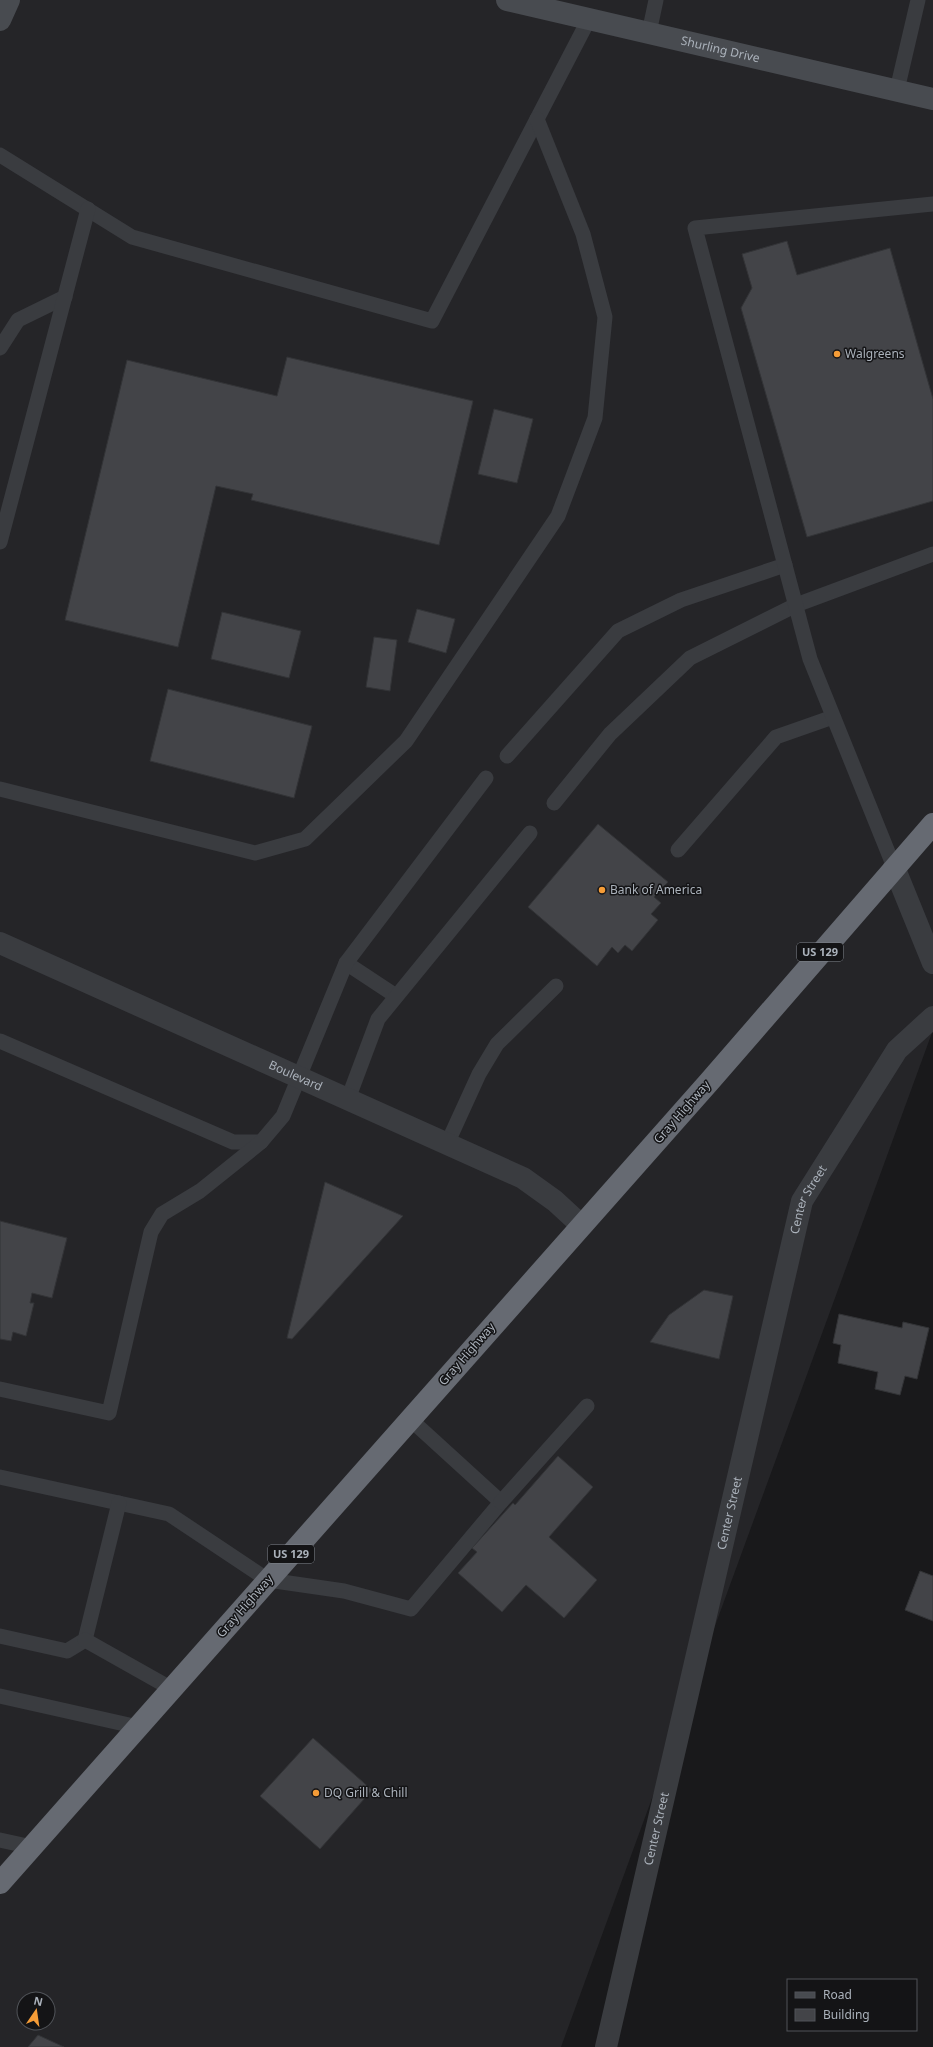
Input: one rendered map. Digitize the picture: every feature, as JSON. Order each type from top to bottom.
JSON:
[{"type":"highway","name":"Gray Highway","points":[[0,1883],[933,824]]},
{"type":"street","points":[[0,20],[9,0]]},
{"type":"street","name":"Shurling Drive","points":[[507,0],[933,99]]},
{"type":"street","points":[[894,867],[933,963]]},
{"type":"street","name":"Boulevard","points":[[0,943],[523,1178],[555,1201],[581,1225]]},
{"type":"street","name":"Center Street","points":[[606,2047],[802,1201],[897,1050],[933,1017]]},
{"type":"lane","points":[[648,32],[656,0]]},
{"type":"lane","points":[[897,90],[918,0]]},
{"type":"lane","points":[[0,155],[132,237],[432,320],[589,19]]},
{"type":"lane","points":[[0,789],[255,853],[305,839],[406,741],[558,516],[595,418],[605,317],[583,234],[537,119]]},
{"type":"lane","points":[[894,867],[810,659],[695,228],[933,204]]},
{"type":"lane","points":[[0,542],[88,210]]},
{"type":"lane","points":[[0,348],[18,320],[65,297]]},
{"type":"lane","points":[[554,803],[610,734],[690,658],[796,606],[933,554]]},
{"type":"lane","points":[[507,756],[618,632],[680,600],[785,565]]},
{"type":"lane","points":[[678,850],[776,737],[833,717]]},
{"type":"lane","points":[[0,1389],[109,1413],[151,1232],[162,1214],[200,1191],[261,1142],[283,1116],[346,963],[486,778]]},
{"type":"lane","points":[[348,1099],[378,1019],[530,833]]},
{"type":"lane","points":[[346,963],[396,996]]},
{"type":"lane","points":[[447,1144],[479,1074],[497,1044],[556,986]]},
{"type":"lane","points":[[0,1041],[233,1142],[261,1142]]},
{"type":"lane","points":[[0,1476],[169,1514],[268,1580],[344,1591],[411,1609],[501,1502],[588,1406]]},
{"type":"lane","points":[[410,1419],[501,1502]]},
{"type":"lane","points":[[0,1636],[67,1651],[85,1640],[119,1503]]},
{"type":"lane","points":[[85,1640],[172,1689]]},
{"type":"lane","points":[[0,1696],[138,1727]]},
{"type":"lane","points":[[0,1840],[32,1847]]},
{"type":"shaded area","points":[[0,0],[933,0],[933,1030],[561,2047],[0,2047]]},
{"type":"building","name":"Walgreens","points":[[787,241],[797,275],[890,248],[933,399],[933,501],[807,537],[741,308],[752,288],[742,254]]},
{"type":"building","points":[[287,357],[473,401],[439,545],[251,500],[253,494],[216,486],[178,647],[65,620],[127,360],[277,396]]},
{"type":"building","points":[[494,409],[533,419],[517,483],[478,474]]},
{"type":"building","points":[[417,609],[455,619],[446,653],[408,642]]},
{"type":"building","points":[[222,612],[301,631],[289,678],[211,659]]},
{"type":"building","points":[[374,637],[397,640],[390,691],[366,687]]},
{"type":"building","points":[[168,689],[312,726],[294,798],[150,761]]},
{"type":"building","name":"Bank of America","points":[[598,824],[668,882],[654,897],[661,903],[651,914],[658,920],[632,951],[625,945],[618,953],[612,947],[597,966],[528,907]]},
{"type":"building","points":[[325,1182],[403,1216],[292,1339],[287,1338]]},
{"type":"building","points":[[0,1221],[67,1238],[52,1298],[32,1293],[30,1303],[34,1303],[26,1336],[13,1332],[11,1341],[0,1339]]},
{"type":"building","points":[[704,1290],[733,1296],[719,1359],[650,1342],[669,1315]]},
{"type":"building","points":[[839,1314],[902,1328],[903,1322],[929,1328],[917,1379],[905,1376],[900,1395],[875,1389],[878,1372],[838,1363],[841,1345],[833,1343]]},
{"type":"building","points":[[558,1456],[593,1487],[549,1537],[597,1580],[564,1618],[526,1585],[502,1612],[458,1573],[477,1552],[472,1548],[513,1503],[515,1505]]},
{"type":"building","points":[[920,1571],[933,1576],[933,1621],[905,1610]]},
{"type":"building","name":"DQ Grill & Chill","points":[[313,1738],[372,1790],[320,1849],[260,1796]]},
{"type":"building","points":[[38,2035],[64,2047],[28,2047]]},
{"type":"place","name":"Walgreens","points":[[837,354]]},
{"type":"place","name":"Bank of America","points":[[602,890]]},
{"type":"place","name":"DQ Grill & Chill","points":[[316,1793]]}]
